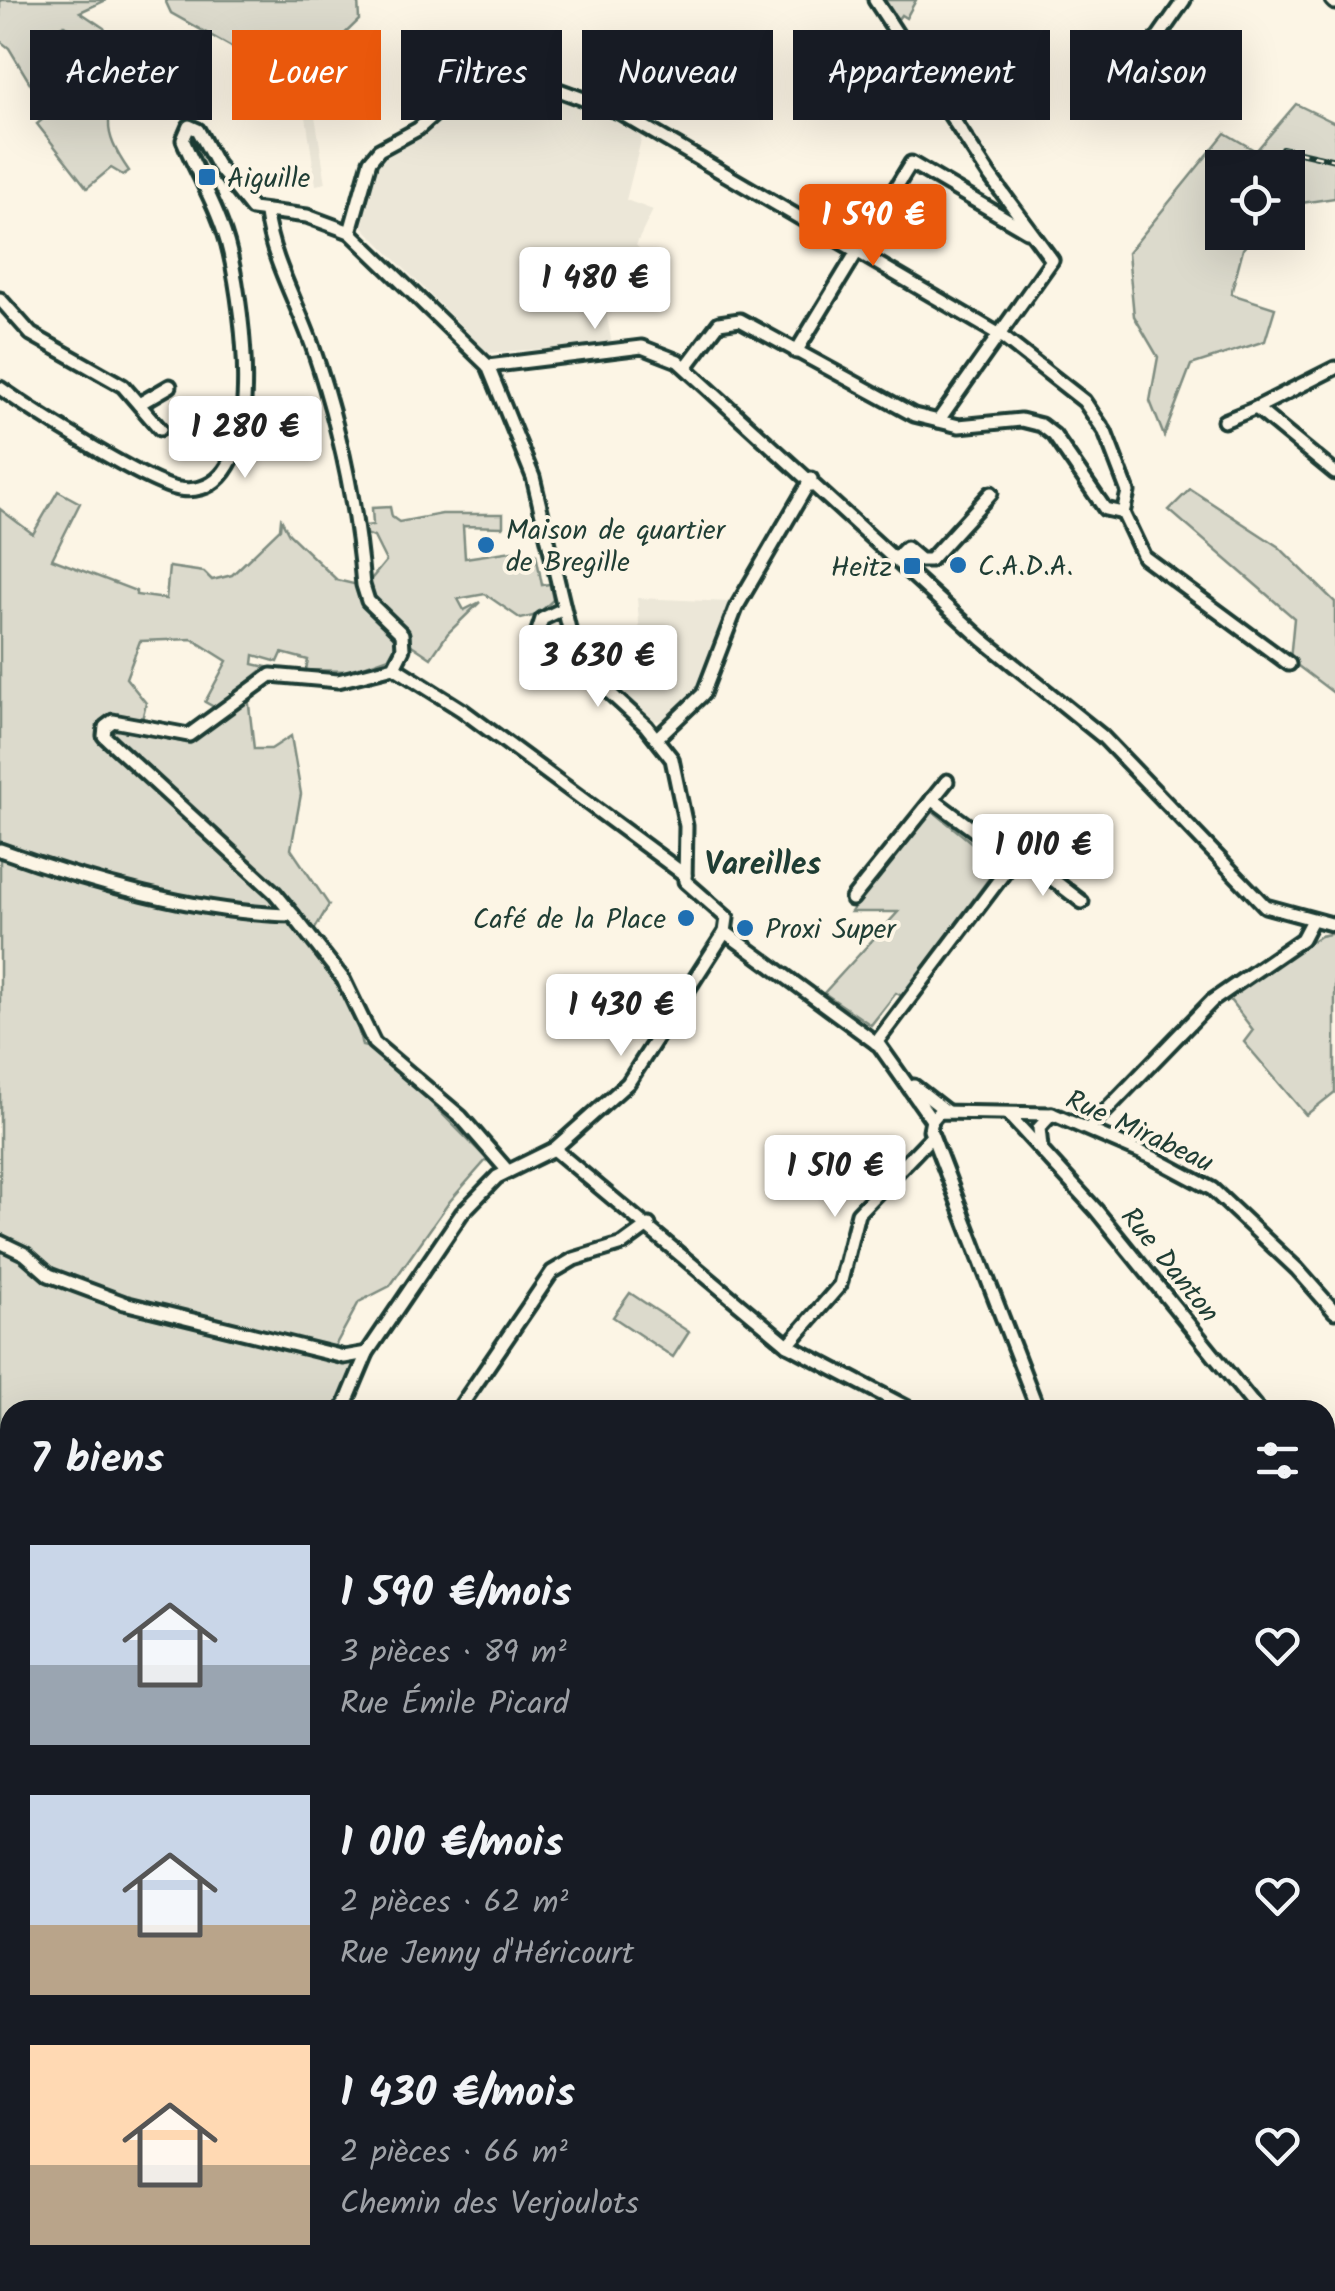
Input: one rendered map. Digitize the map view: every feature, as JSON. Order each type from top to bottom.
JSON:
[{"type":"street","points":[[876,0],[1030,232],[1050,252],[1051,268],[938,421]]},
{"type":"street","points":[[1163,30],[1184,0]]},
{"type":"street","points":[[350,232],[365,170],[379,150],[418,129],[465,88],[502,76],[562,88],[619,112],[1000,335],[1084,401],[1106,432],[1128,492],[1124,512],[1144,557],[1289,664]]},
{"type":"street","points":[[0,388],[156,483],[196,490],[215,482],[230,468],[238,449],[243,392],[240,322],[230,252],[210,194],[183,140],[185,130],[198,130],[238,195],[266,214],[306,216],[350,232],[488,366],[533,477],[561,610],[575,654],[587,672],[657,738],[672,759],[687,842],[684,875],[688,887],[727,918],[725,932],[636,1074],[554,1149],[507,1170],[462,1212],[439,1241],[367,1353],[347,1400]]},
{"type":"street","points":[[796,352],[911,162],[1030,232]]},
{"type":"street","points":[[266,214],[269,236],[312,344],[348,472],[368,601],[402,634],[403,649],[394,667]]},
{"type":"street","points":[[0,299],[31,334],[123,386],[160,430]]},
{"type":"street","points":[[686,368],[719,322],[740,320],[914,416],[959,426],[1021,420],[1041,425],[1054,435],[1106,509],[1124,512]]},
{"type":"street","points":[[488,366],[642,348],[686,368],[811,478],[982,639],[1102,736],[1265,906],[1335,925]]},
{"type":"street","points":[[1224,421],[1335,368]]},
{"type":"street","points":[[139,404],[170,386]]},
{"type":"street","points":[[1256,408],[1335,473]]},
{"type":"street","points":[[657,738],[702,694],[736,608],[811,478]]},
{"type":"street","points":[[896,558],[906,548],[920,560],[930,560],[991,493]]},
{"type":"street","points":[[561,610],[542,619],[538,631],[562,658],[575,654]]},
{"type":"street","points":[[507,1170],[460,1117],[374,1043],[343,980],[275,893],[108,742],[105,727],[119,721],[183,736],[271,675],[338,680],[394,667],[462,710],[684,875]]},
{"type":"street","points":[[852,898],[947,781]]},
{"type":"street","points":[[932,800],[1014,860],[1030,862],[1082,902]]},
{"type":"street","points":[[0,850],[98,882],[262,915],[293,915]]},
{"type":"street","points":[[876,1042],[1014,860]]},
{"type":"street","points":[[1089,1128],[1212,1000],[1302,939],[1312,920]]},
{"type":"street","points":[[725,932],[876,1042],[938,1115],[932,1136],[858,1213],[840,1284],[788,1345]]},
{"type":"street","name":"Rue Danton","points":[[1008,1114],[1250,1400]]},
{"type":"street","points":[[1043,1151],[1038,1135],[1052,1114]]},
{"type":"street","name":"Rue Mirabeau","points":[[938,1115],[1052,1114],[1089,1128],[1212,1189],[1298,1269],[1335,1312]]},
{"type":"street","points":[[932,1136],[1034,1400]]},
{"type":"street","points":[[554,1149],[788,1345],[893,1400]]},
{"type":"street","points":[[465,1400],[552,1272],[574,1259],[623,1244],[648,1224]]},
{"type":"street","points":[[0,1242],[25,1254],[49,1276],[124,1302],[344,1356],[367,1353]]},
{"type":"shaded area","points":[[0,0],[106,0],[80,12],[105,30],[73,30],[64,25],[55,30],[30,30],[30,83],[9,48],[0,41]]},
{"type":"shaded area","points":[[165,0],[358,0],[359,20],[349,30],[232,30],[232,47],[212,36],[212,30],[201,30],[171,13]]},
{"type":"shaded area","points":[[289,0],[298,30],[293,30]]},
{"type":"shaded area","points":[[881,0],[916,0],[906,18],[901,15],[898,19]]},
{"type":"shaded area","points":[[562,96],[582,104],[582,120],[622,120],[643,132],[626,200],[653,210],[636,245],[657,271],[654,287],[602,292],[612,344],[488,353],[363,227],[365,194],[372,170],[383,155],[418,136],[435,120],[562,120]]},
{"type":"shaded area","points":[[1296,104],[1335,123],[1335,198],[1305,202],[1305,150],[1257,150]]},
{"type":"shaded area","points":[[42,120],[109,120],[113,144],[129,171],[123,175],[111,168],[87,188],[37,124]]},
{"type":"shaded area","points":[[307,120],[316,120],[326,183],[316,185]]},
{"type":"shaded area","points":[[1225,133],[1254,150],[1211,150]]},
{"type":"shaded area","points":[[1205,158],[1205,250],[1243,250],[1231,294],[1275,308],[1265,341],[1191,365],[1164,436],[1150,401],[1158,357],[1134,316],[1128,253]]},
{"type":"shaded area","points":[[1190,489],[1279,547],[1335,602],[1335,694],[1290,660],[1294,618],[1169,510]]},
{"type":"shaded area","points":[[58,491],[80,503],[52,559],[136,591],[136,595],[166,599],[169,567],[204,572],[212,580],[232,575],[280,529],[281,519],[289,534],[337,580],[358,585],[395,635],[397,643],[389,657],[350,671],[306,670],[308,660],[282,653],[278,662],[254,655],[253,664],[266,667],[216,708],[205,702],[227,661],[192,639],[140,641],[126,678],[146,703],[139,732],[190,744],[248,696],[254,749],[271,749],[291,736],[301,794],[291,849],[329,905],[313,932],[354,1010],[362,1046],[379,1050],[487,1159],[450,1201],[390,1286],[359,1302],[335,1346],[360,1353],[343,1400],[0,1400],[0,509],[33,534]]},
{"type":"shaded area","points":[[390,507],[392,517],[399,522],[442,514],[503,514],[503,527],[463,526],[465,558],[512,551],[526,561],[536,554],[542,585],[550,584],[553,600],[537,615],[521,619],[485,594],[458,599],[464,610],[480,602],[448,633],[431,658],[410,644],[401,625],[375,602],[368,583],[386,561],[364,526],[373,525],[372,508]]},
{"type":"shaded area","points":[[637,598],[730,602],[696,689],[666,720],[653,721],[622,692],[643,671]]},
{"type":"shaded area","points":[[934,812],[999,865],[902,996],[896,993],[871,1025],[824,993],[898,912],[851,912],[929,813]]},
{"type":"shaded area","points":[[1335,933],[1335,1092],[1306,1115],[1244,1042],[1253,1030],[1227,996],[1320,936]]},
{"type":"shaded area","points":[[630,1293],[689,1332],[673,1357],[613,1317]]},
{"type":"railway","points":[[1282,148],[1335,160]]},
{"type":"place","name":"Aiguille","points":[[207,177]]},
{"type":"place","name":"Maison de quartier de Bregille","points":[[486,545]]},
{"type":"place","name":"C.A.D.A.","points":[[958,565]]},
{"type":"place","name":"Heitz","points":[[912,566]]},
{"type":"place","name":"Café de la Place","points":[[686,918]]},
{"type":"place","name":"Proxi Super","points":[[745,928]]},
{"type":"district","name":"Vareilles","points":[[763,863]]}]
